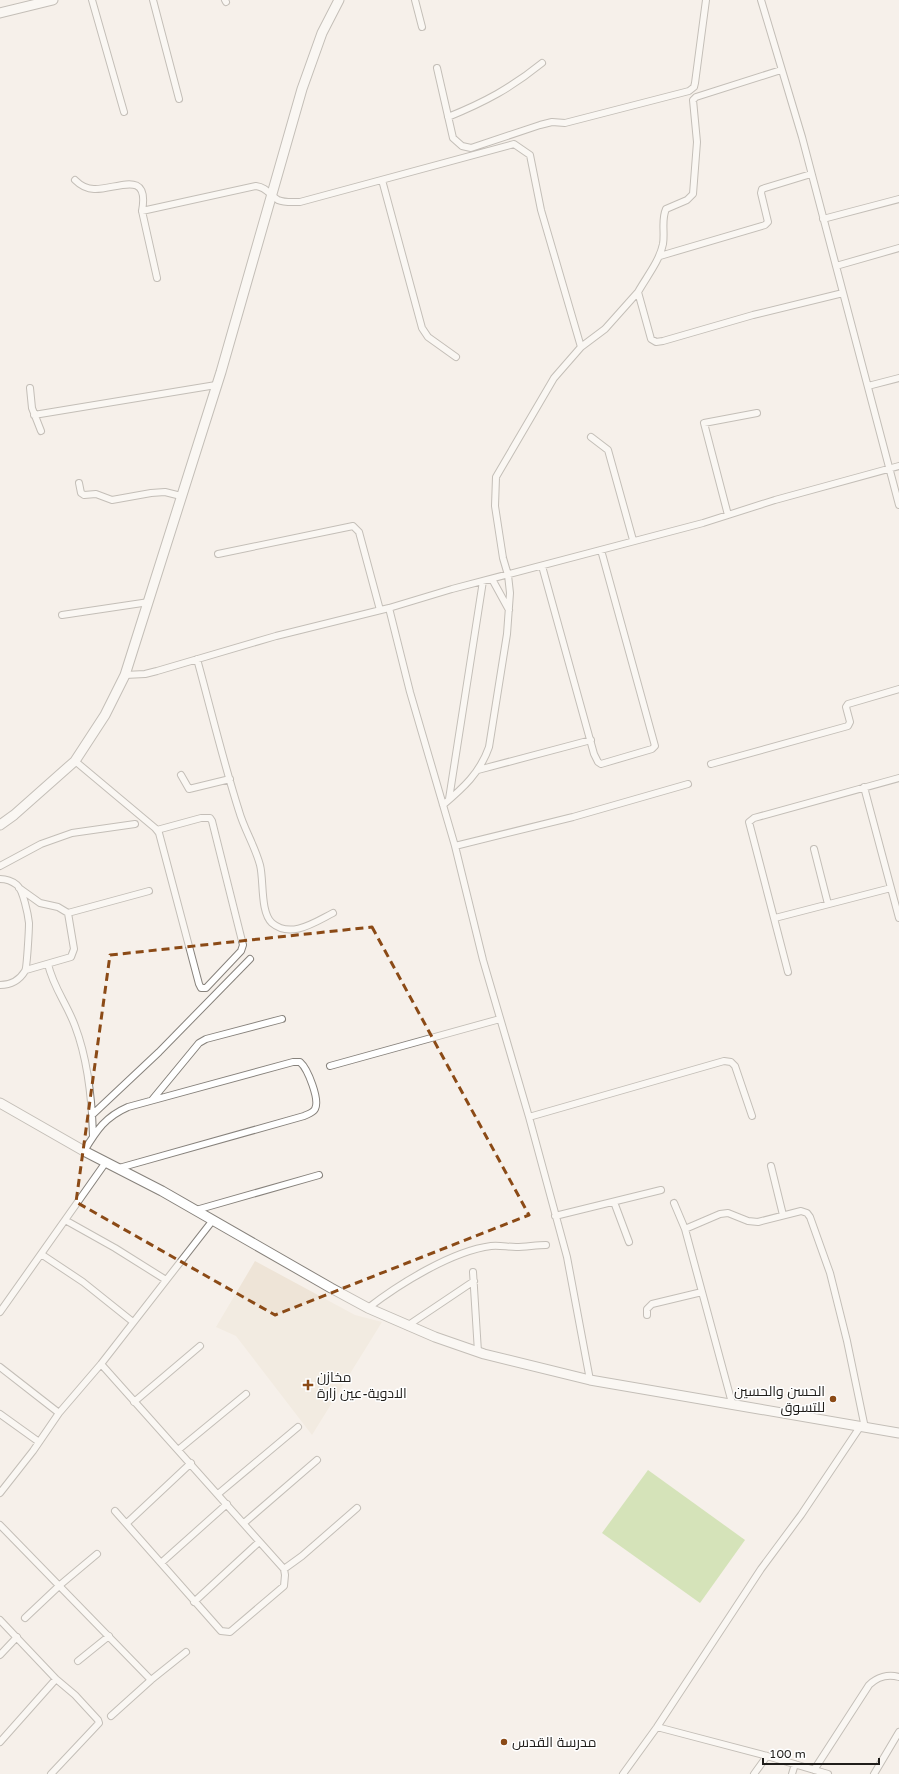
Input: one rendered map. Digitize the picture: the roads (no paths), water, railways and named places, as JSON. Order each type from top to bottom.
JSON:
[{"type":"main road","points":[[0,13],[53,0]]},
{"type":"main road","points":[[0,825],[14,815],[74,761],[89,742],[105,715],[125,675],[216,385],[312,59],[332,11],[339,0]]},
{"type":"main road","points":[[0,1103],[84,1151],[119,1168],[196,1210],[331,1288],[368,1308],[407,1326],[478,1352],[590,1380],[732,1403],[862,1428],[899,1433]]},
{"type":"street","points":[[92,0],[124,112]]},
{"type":"street","points":[[153,0],[179,99]]},
{"type":"street","points":[[415,0],[422,27]]},
{"type":"street","points":[[437,68],[453,138],[462,146],[471,148],[540,125],[552,122],[565,123],[689,91],[694,87],[695,83],[706,0]]},
{"type":"street","points":[[761,0],[811,174],[899,505]]},
{"type":"street","points":[[448,117],[488,100],[519,81],[542,63]]},
{"type":"street","points":[[443,805],[466,786],[478,770],[489,747],[507,634],[509,610],[508,575],[503,558],[495,506],[496,477],[554,378],[581,347],[605,329],[638,292],[660,256],[663,242],[663,214],[666,209],[687,200],[693,194],[697,142],[694,100],[696,97],[781,70]]},
{"type":"street","points":[[142,211],[256,186],[262,187],[277,199],[285,202],[300,202],[516,144],[530,155],[543,216],[581,347]]},
{"type":"street","points":[[660,256],[765,225],[768,222],[761,193],[762,189],[811,174]]},
{"type":"street","points":[[75,180],[92,189],[122,184],[136,186],[142,191],[145,198],[142,211],[157,278]]},
{"type":"street","points":[[382,180],[422,328],[428,337],[456,357]]},
{"type":"street","points":[[823,219],[899,199]]},
{"type":"street","points":[[836,266],[899,248]]},
{"type":"street","points":[[638,292],[651,338],[656,342],[753,315],[843,293]]},
{"type":"street","points":[[868,386],[899,378]]},
{"type":"street","points":[[34,415],[216,385]]},
{"type":"street","points":[[30,388],[30,401],[41,431]]},
{"type":"street","points":[[728,515],[704,423],[757,413]]},
{"type":"street","points":[[591,437],[608,450],[633,540]]},
{"type":"street","points":[[125,675],[145,674],[276,636],[389,608],[728,515],[899,466]]},
{"type":"street","points":[[79,483],[81,493],[84,495],[96,494],[109,500],[159,492],[181,496]]},
{"type":"street","points":[[218,554],[353,526],[360,532],[380,610]]},
{"type":"street","points":[[542,566],[596,758],[601,764],[652,749],[655,746],[601,550]]},
{"type":"street","points":[[492,579],[509,610]]},
{"type":"street","points":[[449,799],[483,581]]},
{"type":"street","points":[[62,615],[149,602]]},
{"type":"street","points":[[389,608],[410,692],[455,846],[483,960],[529,1117],[567,1257],[590,1380]]},
{"type":"street","points":[[197,659],[239,813],[260,866],[262,888],[269,920],[286,931],[300,928],[333,912]]},
{"type":"street","points":[[711,764],[848,726],[850,722],[846,707],[848,704],[899,689]]},
{"type":"street","points":[[478,770],[591,740]]},
{"type":"street","points":[[74,761],[157,830],[177,896],[199,984],[201,988],[206,988],[241,951],[243,945],[212,821],[210,818],[201,818],[157,830]]},
{"type":"street","points":[[181,774],[189,789],[230,779]]},
{"type":"street","points":[[788,972],[749,822],[754,818],[899,778]]},
{"type":"street","points":[[455,846],[573,816],[688,784]]},
{"type":"street","points":[[864,787],[899,918]]},
{"type":"street","points":[[0,866],[41,844],[72,833],[135,824]]},
{"type":"street","points":[[814,849],[828,904]]},
{"type":"street","points":[[0,879],[7,879],[18,885],[22,894],[29,922],[26,970]]},
{"type":"street","points":[[19,888],[40,903],[58,907],[68,913],[149,891]]},
{"type":"street","points":[[775,918],[891,888]]},
{"type":"street","points":[[0,985],[16,982],[26,970],[48,964],[73,954],[74,945],[68,913]]},
{"type":"street","points":[[92,1115],[159,1052],[250,959]]},
{"type":"street","points":[[48,964],[56,989],[73,1020],[81,1044],[92,1115],[93,1136]]},
{"type":"street","points":[[152,1100],[199,1043],[282,1019]]},
{"type":"street","points":[[330,1066],[500,1019]]},
{"type":"street","points":[[529,1117],[724,1061],[731,1062],[734,1066],[752,1116]]},
{"type":"street","points":[[84,1151],[93,1136],[114,1112],[128,1106],[284,1065],[300,1062],[308,1072],[316,1102],[316,1108],[313,1112],[304,1116],[119,1168]]},
{"type":"street","points":[[0,1312],[106,1162]]},
{"type":"street","points":[[771,1166],[783,1215]]},
{"type":"street","points":[[196,1210],[319,1175]]},
{"type":"street","points":[[555,1216],[661,1190]]},
{"type":"street","points":[[614,1202],[629,1242]]},
{"type":"street","points":[[674,1203],[685,1229],[732,1403]]},
{"type":"street","points":[[624,1774],[657,1727],[761,1569],[862,1428],[847,1341],[834,1288],[810,1217],[807,1213],[801,1211],[758,1222],[728,1213],[720,1214],[685,1229]]},
{"type":"street","points":[[65,1220],[115,1248],[166,1280]]},
{"type":"street","points":[[1,1489],[39,1442],[59,1413],[101,1364],[213,1220]]},
{"type":"street","points":[[368,1308],[428,1269],[477,1249],[493,1246],[516,1247],[546,1245]]},
{"type":"street","points":[[41,1254],[83,1282],[133,1322]]},
{"type":"street","points":[[473,1272],[478,1352]]},
{"type":"street","points":[[407,1326],[474,1281]]},
{"type":"street","points":[[647,1315],[647,1309],[652,1304],[702,1292]]},
{"type":"street","points":[[134,1402],[200,1346]]},
{"type":"street","points":[[101,1364],[191,1463],[284,1569],[286,1575],[284,1586],[230,1632],[221,1631],[194,1602],[127,1522],[115,1511]]},
{"type":"street","points":[[0,1367],[59,1413]]},
{"type":"street","points":[[178,1450],[246,1394]]},
{"type":"street","points":[[0,1414],[39,1442]]},
{"type":"street","points":[[218,1494],[298,1427]]},
{"type":"street","points":[[244,1523],[317,1460]]},
{"type":"street","points":[[127,1522],[191,1463]]},
{"type":"street","points":[[161,1563],[227,1504]]},
{"type":"street","points":[[284,1569],[302,1556],[357,1508]]},
{"type":"street","points":[[0,1525],[151,1680]]},
{"type":"street","points":[[194,1602],[259,1542]]},
{"type":"street","points":[[25,1618],[60,1585],[97,1554]]},
{"type":"street","points":[[0,1620],[56,1679],[75,1695],[99,1723],[51,1774]]},
{"type":"street","points":[[78,1661],[109,1636]]},
{"type":"street","points":[[0,1655],[16,1637]]},
{"type":"street","points":[[111,1716],[151,1680],[186,1652]]},
{"type":"street","points":[[814,1770],[869,1685],[874,1680],[885,1675],[899,1677]]},
{"type":"street","points":[[0,1742],[56,1679]]},
{"type":"street","points":[[657,1727],[768,1756],[828,1774]]},
{"type":"street","points":[[874,1774],[899,1732]]},
{"type":"street","points":[[754,1774],[768,1756]]},
{"type":"street","points":[[792,1774],[795,1764]]},
{"type":"place","name":"مخازن الادوية-عين زارة","points":[[308,1385]]},
{"type":"place","name":"الحسن والحسين للتسوق","points":[[833,1399]]},
{"type":"place","name":"مدرسة القدس","points":[[504,1742]]}]
